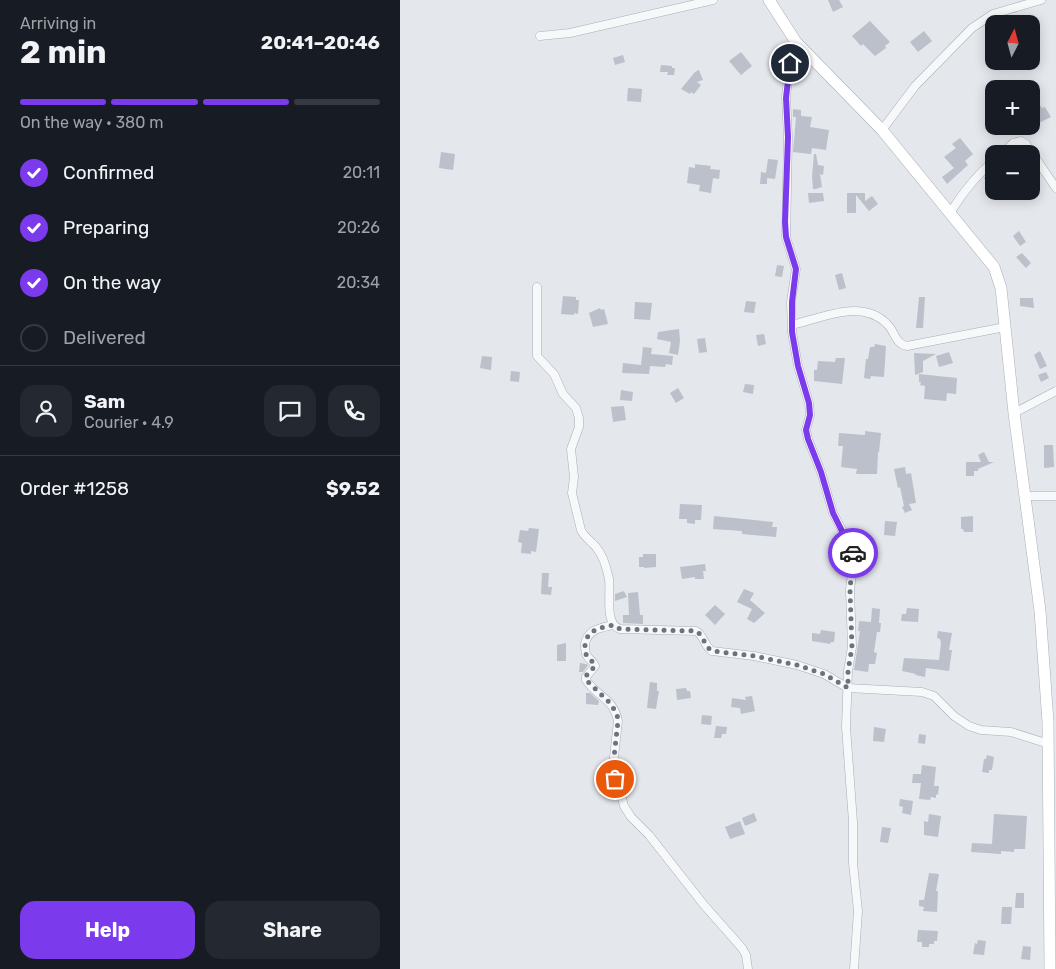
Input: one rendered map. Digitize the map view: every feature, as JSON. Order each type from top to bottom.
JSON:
[{"type":"main road","points":[[769,0],[796,42],[882,130],[994,267],[1002,288],[1014,413],[1040,611],[1048,722],[1053,851],[1053,936],[1050,969]]},
{"type":"street","points":[[540,36],[570,33],[713,0]]},
{"type":"street","points":[[882,130],[915,86],[972,28],[994,14],[1036,1]]},
{"type":"street","points":[[796,42],[790,63],[786,98],[788,137],[786,237],[796,269],[792,302],[792,326],[798,366],[809,403],[810,415],[806,430],[808,439],[821,472],[833,513],[853,553],[850,590],[852,647],[848,671],[846,727],[853,822],[853,863],[858,911],[854,969]]},
{"type":"street","points":[[1011,145],[1021,141],[1027,145]]},
{"type":"street","points":[[1040,165],[1056,188]]},
{"type":"street","points":[[950,213],[963,193],[985,168]]},
{"type":"street","points":[[537,287],[537,356],[554,374],[562,394],[576,408],[579,418],[579,427],[571,449],[574,477],[572,493],[580,530],[598,549],[606,566],[609,581],[610,621],[613,625],[620,629],[696,631],[700,634],[707,648],[712,651],[754,656],[797,665],[824,674],[848,688],[922,692],[934,696],[954,716],[969,726],[981,730],[1011,732],[1048,744]]},
{"type":"street","points":[[792,326],[858,310],[882,318],[891,327],[898,342],[906,346],[1005,327]]},
{"type":"street","points":[[1014,413],[1056,391]]},
{"type":"street","points":[[1025,496],[1056,496]]},
{"type":"street","points":[[613,625],[597,628],[590,633],[584,648],[586,655],[595,666],[586,676],[586,680],[610,703],[617,714],[618,721],[613,766],[624,806],[704,905],[742,948],[746,955],[748,969]]},
{"type":"building","points":[[828,0],[839,0],[843,7],[833,12]]},
{"type":"building","points":[[870,21],[890,42],[885,46],[886,48],[875,56],[863,44],[861,46],[852,36]]},
{"type":"building","points":[[924,31],[932,41],[918,52],[910,42]]},
{"type":"building","points":[[741,52],[752,66],[741,75],[729,61]]},
{"type":"building","points":[[623,55],[625,62],[615,65],[613,58]]},
{"type":"building","points":[[661,65],[675,68],[674,75],[667,75],[668,72],[660,72]]},
{"type":"building","points":[[699,70],[703,80],[697,82],[701,85],[694,94],[681,89],[695,72]]},
{"type":"building","points":[[628,88],[642,89],[641,102],[627,101]]},
{"type":"building","points":[[1040,105],[1042,108],[1045,107],[1051,117],[1040,122]]},
{"type":"building","points":[[793,109],[801,110],[801,116],[812,117],[810,127],[829,130],[826,150],[812,148],[811,154],[793,152],[796,117],[793,117]]},
{"type":"building","points":[[960,138],[973,154],[965,161],[968,165],[947,184],[942,177],[954,168],[944,157],[956,148],[952,144]]},
{"type":"building","points":[[441,152],[455,154],[453,170],[439,168]]},
{"type":"building","points":[[814,154],[816,154],[818,165],[824,166],[823,175],[820,174],[822,187],[816,189],[813,189],[812,177]]},
{"type":"building","points":[[768,159],[778,160],[775,179],[767,178],[767,184],[760,184],[761,172],[766,173]]},
{"type":"building","points":[[695,164],[711,166],[710,169],[720,170],[719,179],[713,178],[711,193],[699,191],[700,185],[687,183],[689,167],[695,168]]},
{"type":"building","points":[[808,193],[823,193],[824,201],[809,203]]},
{"type":"building","points":[[847,193],[865,193],[865,201],[872,196],[878,204],[869,211],[856,195],[856,213],[847,213]]},
{"type":"building","points":[[1019,231],[1026,242],[1020,246],[1013,236]]},
{"type":"building","points":[[1022,253],[1031,263],[1026,268],[1016,257]]},
{"type":"building","points":[[777,265],[784,266],[782,277],[775,276]]},
{"type":"building","points":[[842,273],[846,288],[839,290],[835,275]]},
{"type":"building","points":[[563,296],[576,297],[576,300],[579,300],[578,314],[561,314]]},
{"type":"building","points":[[919,297],[925,297],[923,328],[916,328]]},
{"type":"building","points":[[1020,298],[1033,298],[1034,308],[1020,306]]},
{"type":"building","points":[[746,301],[756,302],[754,313],[744,312]]},
{"type":"building","points":[[635,302],[652,303],[650,320],[634,319]]},
{"type":"building","points":[[600,308],[601,310],[604,309],[608,324],[593,327],[589,313]]},
{"type":"building","points":[[679,329],[678,355],[669,353],[671,342],[657,339],[658,332]]},
{"type":"building","points":[[764,334],[766,344],[758,346],[756,335]]},
{"type":"building","points":[[705,338],[707,352],[699,353],[697,339]]},
{"type":"building","points":[[875,344],[886,346],[884,377],[871,376],[870,379],[864,378],[866,359],[868,359],[870,347],[874,347]]},
{"type":"building","points":[[643,347],[652,348],[651,354],[673,356],[672,365],[666,364],[665,367],[650,366],[649,374],[622,373],[623,363],[641,365]]},
{"type":"building","points":[[1040,351],[1047,366],[1040,369],[1034,355]]},
{"type":"building","points":[[949,352],[953,363],[939,367],[936,356]]},
{"type":"building","points":[[914,353],[936,354],[923,361],[923,372],[915,375]]},
{"type":"building","points":[[482,356],[492,357],[491,370],[480,368]]},
{"type":"building","points":[[836,358],[845,358],[842,384],[814,381],[814,370],[817,370],[818,361],[835,362]]},
{"type":"building","points":[[511,371],[520,372],[519,382],[510,381]]},
{"type":"building","points":[[1046,372],[1049,378],[1041,382],[1038,375]]},
{"type":"building","points":[[919,374],[957,378],[956,394],[947,393],[946,401],[924,399],[925,386],[920,385]]},
{"type":"building","points":[[745,384],[754,385],[753,394],[743,392]]},
{"type":"building","points":[[678,388],[684,398],[676,403],[670,393]]},
{"type":"building","points":[[621,390],[633,392],[632,401],[620,400]]},
{"type":"building","points":[[624,406],[626,420],[613,422],[611,407]]},
{"type":"building","points":[[865,431],[881,433],[877,474],[856,474],[857,469],[841,467],[843,446],[838,446],[839,433],[865,435]]},
{"type":"building","points":[[1044,445],[1053,445],[1054,467],[1044,468]]},
{"type":"building","points":[[984,452],[989,462],[994,462],[978,469],[978,471],[974,471],[974,476],[966,476],[966,462],[981,462],[978,455]]},
{"type":"building","points":[[905,467],[906,474],[911,473],[916,503],[909,504],[912,510],[905,513],[894,469]]},
{"type":"building","points":[[680,504],[702,505],[701,520],[695,520],[695,524],[687,523],[687,519],[679,519]]},
{"type":"building","points":[[714,516],[773,522],[772,527],[777,527],[776,537],[742,534],[742,531],[713,529]]},
{"type":"building","points":[[973,516],[973,532],[964,532],[961,529],[961,517]]},
{"type":"building","points":[[885,521],[897,522],[895,536],[884,535]]},
{"type":"building","points":[[529,528],[539,529],[536,552],[531,551],[531,554],[521,553],[522,543],[518,542],[520,530],[528,531]]},
{"type":"building","points":[[643,554],[656,554],[656,567],[639,567],[639,557],[643,557]]},
{"type":"building","points":[[705,564],[706,571],[703,571],[704,579],[695,579],[695,577],[682,579],[680,567]]},
{"type":"building","points":[[542,573],[549,573],[548,587],[552,587],[551,595],[541,594]]},
{"type":"building","points":[[744,589],[754,593],[750,600],[765,613],[754,623],[747,619],[752,609],[737,602]]},
{"type":"building","points":[[624,591],[627,597],[615,601],[615,594]]},
{"type":"building","points":[[638,592],[640,615],[643,615],[643,624],[623,623],[623,615],[629,615],[628,593]]},
{"type":"building","points":[[715,605],[725,614],[715,625],[705,615]]},
{"type":"building","points":[[872,608],[880,609],[879,623],[881,623],[880,632],[877,632],[874,652],[877,653],[875,664],[869,664],[868,672],[854,670],[860,631],[858,631],[859,621],[871,622]]},
{"type":"building","points":[[907,608],[919,609],[918,622],[901,621],[902,614],[906,614]]},
{"type":"building","points":[[821,630],[835,632],[834,642],[830,644],[812,641],[812,633],[820,634]]},
{"type":"building","points":[[938,631],[952,633],[949,650],[952,650],[949,671],[926,668],[925,677],[902,671],[904,658],[939,660],[941,643],[940,639],[937,638]]},
{"type":"building","points":[[566,643],[566,661],[557,661],[557,645]]},
{"type":"building","points":[[580,663],[588,665],[583,672],[579,672]]},
{"type":"building","points":[[650,682],[657,683],[657,691],[659,691],[656,709],[647,708]]},
{"type":"building","points":[[686,688],[687,691],[690,691],[691,698],[677,700],[676,689]]},
{"type":"building","points":[[586,693],[590,693],[599,701],[598,705],[586,704]]},
{"type":"building","points":[[752,696],[755,711],[741,714],[740,708],[731,707],[732,698],[746,700],[745,697]]},
{"type":"building","points":[[702,715],[712,716],[711,725],[701,724]]},
{"type":"building","points":[[716,726],[727,727],[726,734],[722,734],[721,738],[714,738]]},
{"type":"building","points":[[874,727],[886,729],[884,742],[873,741]]},
{"type":"building","points":[[919,734],[926,735],[925,744],[918,743]]},
{"type":"building","points":[[987,755],[994,757],[992,770],[989,770],[989,773],[982,772],[984,759],[986,759]]},
{"type":"building","points":[[922,765],[936,767],[934,786],[939,786],[938,795],[936,794],[936,798],[931,797],[930,800],[919,799],[921,783],[912,783],[913,774],[921,774]]},
{"type":"building","points":[[900,799],[913,801],[911,815],[902,813],[903,807],[899,806]]},
{"type":"building","points":[[754,813],[757,821],[745,826],[742,818]]},
{"type":"building","points":[[929,814],[941,816],[938,837],[924,835],[924,821],[928,822]]},
{"type":"building","points":[[994,814],[1027,816],[1025,849],[1014,849],[1014,852],[1001,851],[1001,854],[971,852],[972,843],[992,844]]},
{"type":"building","points":[[740,821],[745,834],[730,839],[725,827]]},
{"type":"building","points":[[882,827],[891,828],[888,843],[880,842]]},
{"type":"building","points":[[929,873],[939,874],[936,891],[938,891],[937,912],[923,911],[924,907],[919,906],[919,900],[924,900]]},
{"type":"building","points":[[1016,893],[1024,893],[1024,908],[1015,908]]},
{"type":"building","points":[[1002,907],[1012,907],[1011,924],[1001,924]]},
{"type":"building","points":[[918,930],[938,931],[937,941],[934,941],[934,944],[929,944],[929,947],[922,947],[922,942],[917,942]]},
{"type":"building","points":[[978,940],[986,941],[984,955],[973,954],[975,943],[977,944]]},
{"type":"building","points":[[1023,946],[1031,947],[1030,960],[1021,959]]},
{"type":"way so far","points":[[615,779],[613,758],[617,733],[617,714],[610,703],[587,683],[586,676],[595,666],[586,655],[584,648],[590,633],[597,628],[613,625],[620,629],[692,630],[699,632],[707,648],[712,651],[754,656],[797,665],[824,674],[848,688],[848,671],[852,647],[850,590],[853,553]]},
{"type":"route","points":[[790,63],[786,98],[788,177],[785,222],[788,246],[796,269],[792,302],[792,332],[798,366],[809,403],[810,415],[806,430],[808,439],[821,472],[833,513],[853,553]]}]
